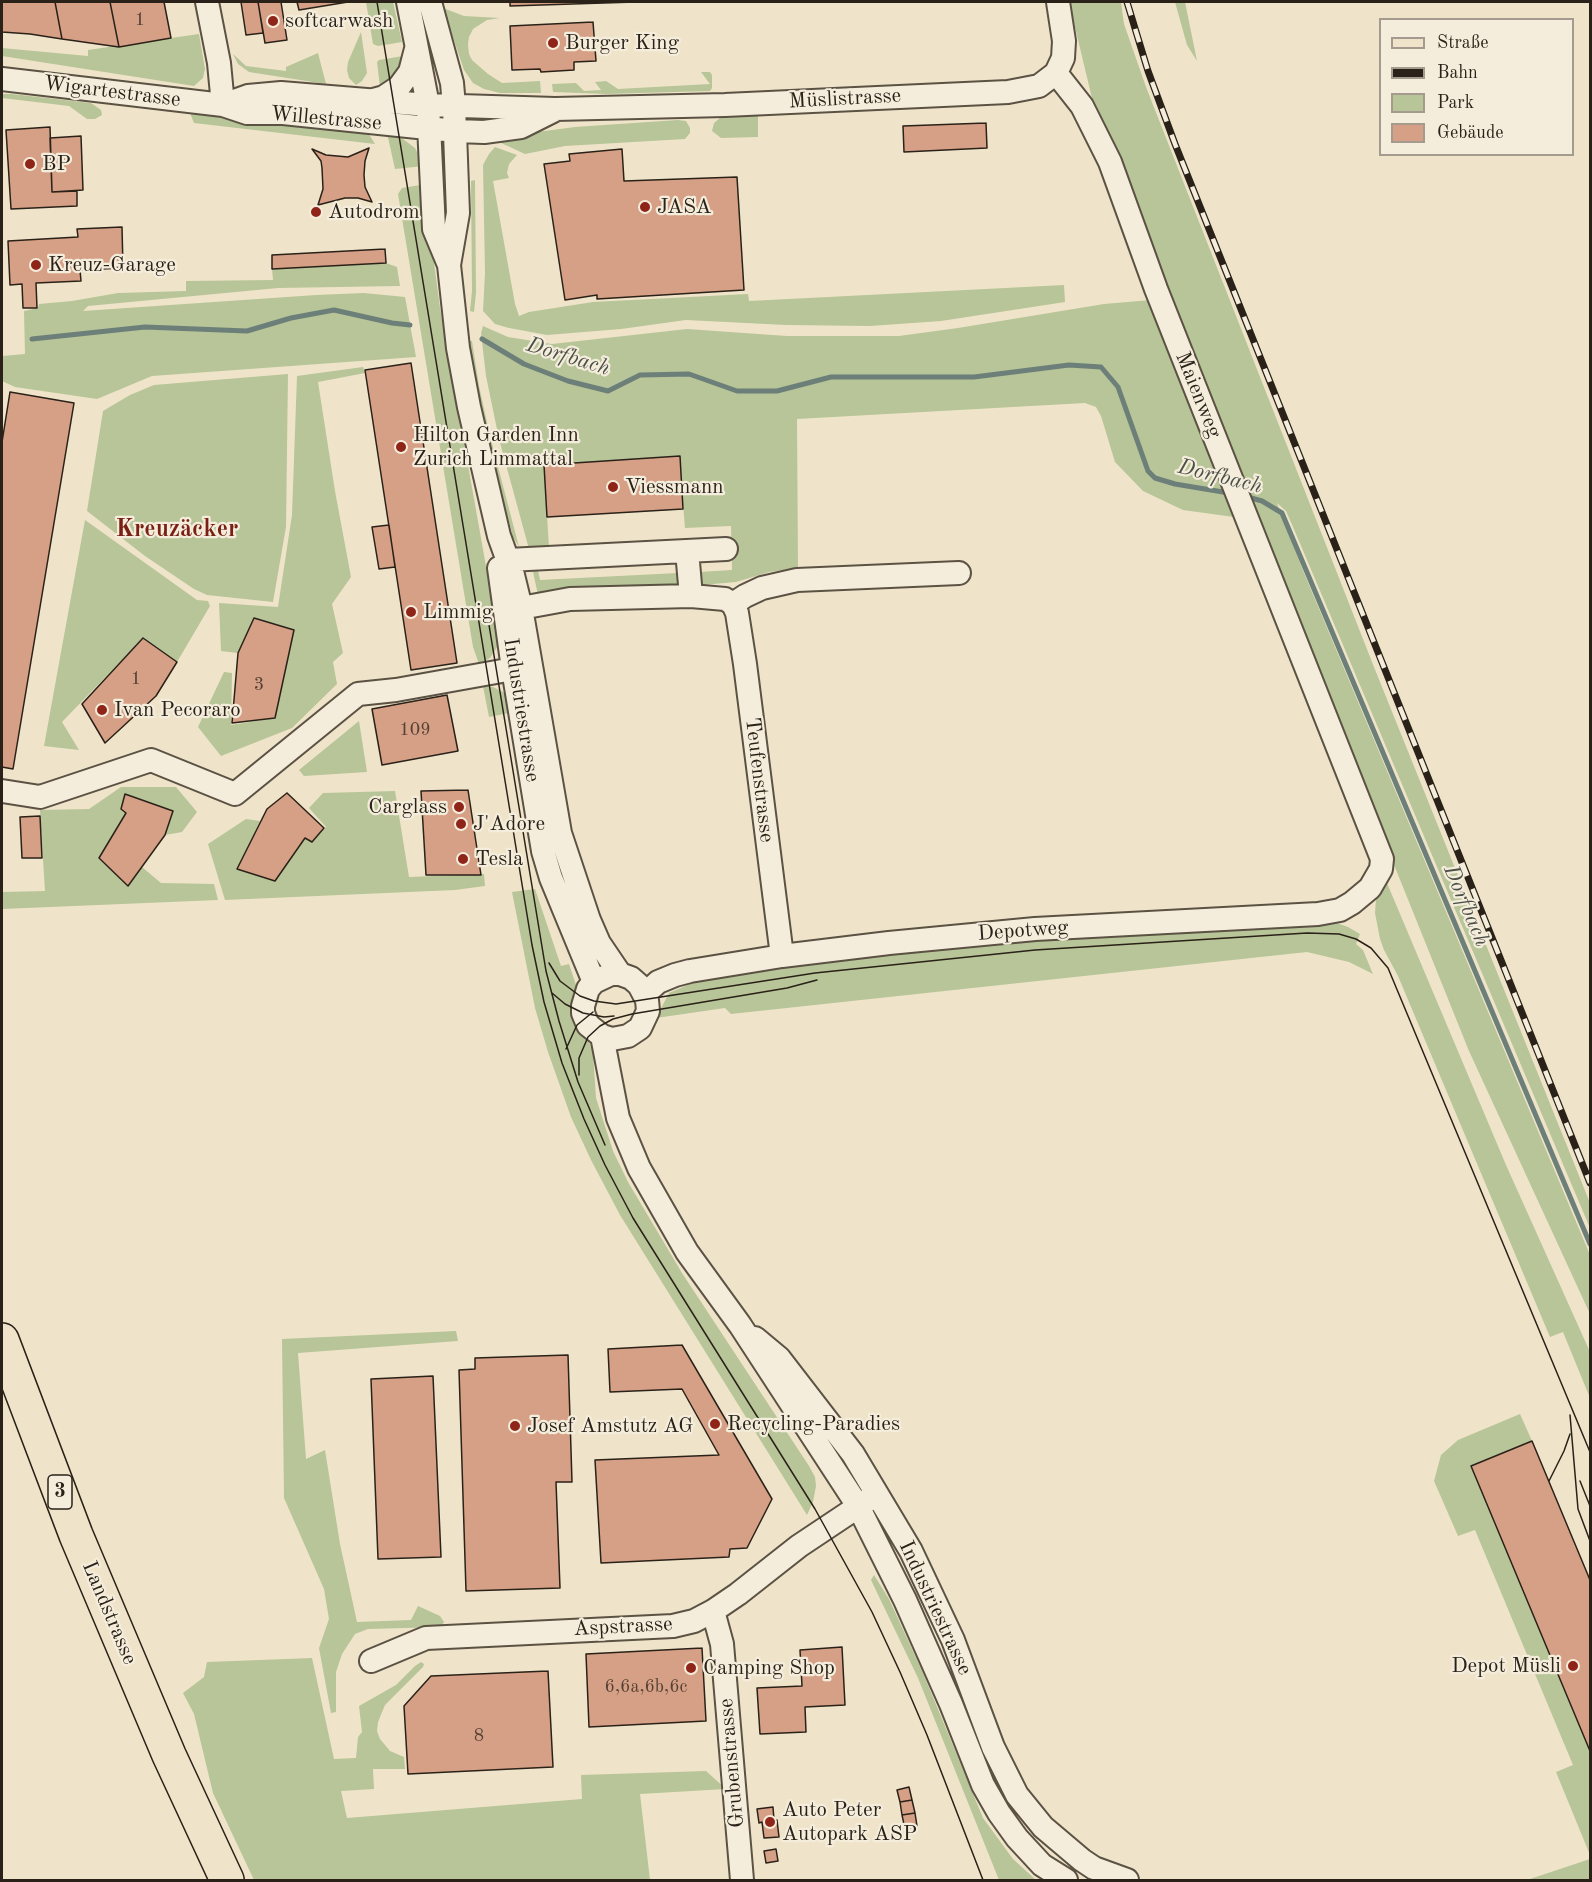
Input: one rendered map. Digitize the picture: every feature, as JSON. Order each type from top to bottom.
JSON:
[{"type":"main road","name":"Landstrasse","points":[[2,1340],[76,1535],[169,1755],[227,1881]]},
{"type":"street","points":[[207,2],[219,63],[223,105]]},
{"type":"street","name":"Industriestrasse","points":[[408,2],[428,105],[434,229],[449,265]]},
{"type":"street","name":"Industriestrasse","points":[[430,2],[452,83],[454,105],[458,213],[449,265],[458,348],[469,408],[499,536],[521,608],[560,833],[599,943],[620,974],[631,978],[639,985],[645,994],[648,1011],[644,1022],[628,1036],[612,1089]]},
{"type":"street","points":[[1056,73],[1063,58],[1064,41],[1058,2]]},
{"type":"street","points":[[371,101],[392,93],[404,81],[414,61],[417,45]]},
{"type":"street","name":"Müslistrasse","points":[[428,105],[555,109],[725,105],[1008,92],[1039,86],[1056,73]]},
{"type":"street","name":"Maienweg","points":[[1056,73],[1082,106],[1110,162],[1156,289],[1382,859]]},
{"type":"street","name":"Wigartestrasse","points":[[2,79],[223,105]]},
{"type":"street","name":"Willestrasse","points":[[223,105],[248,96],[281,93],[428,105]]},
{"type":"street","name":"Willestrasse","points":[[223,105],[247,113],[283,113],[430,130]]},
{"type":"street","name":"Müslistrasse","points":[[430,130],[484,132],[521,127],[555,109]]},
{"type":"street","name":"Industriestrasse","points":[[499,536],[500,577],[543,851],[551,878],[594,982],[584,998],[583,1013],[588,1025],[602,1036],[618,1118],[639,1168],[687,1252],[740,1325],[858,1506],[904,1600],[951,1704],[983,1785],[999,1814],[1042,1865],[1065,1881]]},
{"type":"street","points":[[507,561],[726,549]]},
{"type":"street","points":[[687,551],[691,596]]},
{"type":"street","points":[[521,608],[570,599],[691,596],[717,597],[732,603],[762,588],[797,580],[959,573]]},
{"type":"street","name":"Teufenstrasse","points":[[732,603],[737,613],[745,664],[782,956]]},
{"type":"street","points":[[2,791],[40,797],[152,760],[235,794],[358,694],[396,690],[513,669]]},
{"type":"street","name":"Depotweg","points":[[645,994],[658,982],[675,975],[782,956],[889,943],[1035,929],[1318,914],[1340,910],[1361,896],[1377,879],[1382,859]]},
{"type":"street","points":[[594,982],[611,974],[620,974]]},
{"type":"street","points":[[602,1036],[612,1039],[628,1036]]},
{"type":"street","name":"Industriestrasse","points":[[740,1325],[779,1358],[853,1454],[911,1551],[954,1640],[993,1747],[1017,1795],[1043,1827],[1082,1860],[1092,1874],[1127,1881]]},
{"type":"street","name":"Aspstrasse","points":[[371,1661],[426,1638],[673,1626],[694,1621],[738,1594],[799,1546],[877,1494]]},
{"type":"street","name":"Grubenstrasse","points":[[713,1611],[722,1644],[742,1881]]},
{"type":"green space","points":[[366,2],[393,2],[402,42],[378,46],[373,44]]},
{"type":"green space","points":[[1069,2],[1121,2],[1124,24],[1146,87],[1374,667],[1590,1203],[1590,1228],[1293,527],[1286,511],[1277,503],[1304,573],[1590,1255],[1590,1314],[1469,1051],[1159,281],[1121,156],[1104,133],[1096,115]]},
{"type":"green space","points":[[1175,2],[1185,2],[1197,61],[1187,45]]},
{"type":"green space","points":[[443,8],[464,16],[500,18],[487,20],[473,29],[468,44],[472,60],[502,83],[540,81],[541,93],[500,93],[484,89],[473,83],[464,70]]},
{"type":"green space","points":[[361,32],[367,73],[356,85],[349,78],[347,70],[348,62]]},
{"type":"green space","points":[[199,34],[205,69],[203,78],[194,86],[2,56],[2,48],[88,56],[88,50]]},
{"type":"green space","points":[[318,53],[326,84],[249,72],[238,64],[233,54],[246,66],[286,71],[286,67]]},
{"type":"green space","points":[[403,56],[402,64],[395,77],[380,87],[377,62]]},
{"type":"green space","points":[[701,72],[710,72],[712,75],[710,91],[606,94],[553,92],[552,84],[576,83],[584,91],[601,90],[595,82],[606,81],[618,89],[710,84]]},
{"type":"green space","points":[[2,94],[91,103],[101,110],[102,115],[95,119],[87,119],[69,106],[2,98]]},
{"type":"green space","points":[[190,113],[367,131],[375,144],[194,123]]},
{"type":"green space","points":[[758,115],[758,137],[721,138],[712,131],[714,123],[720,118]]},
{"type":"green space","points":[[686,121],[690,128],[690,133],[685,139],[565,146],[525,154],[499,142],[493,142],[499,137],[575,127]]},
{"type":"green space","points":[[387,133],[403,139],[415,148],[424,166],[395,169]]},
{"type":"green space","points":[[495,147],[517,155],[509,164],[507,173],[509,178],[493,181],[519,316],[529,312],[593,302],[748,294],[749,301],[1064,285],[1065,302],[941,321],[870,326],[686,320],[621,329],[547,335],[509,328],[495,324],[483,311],[485,273],[483,165]]},
{"type":"green space","points":[[475,180],[476,293],[474,312],[470,311],[472,291],[471,181]]},
{"type":"green space","points":[[426,184],[440,308],[497,628],[498,645],[496,649],[490,658],[479,664],[473,647],[398,194],[402,188]]},
{"type":"green space","points":[[386,263],[397,267],[400,286],[278,288],[88,306],[83,311],[316,295],[364,293],[405,297],[416,357],[152,376],[97,399],[15,387],[2,381],[2,356],[25,354],[24,311],[38,308],[39,304],[118,293],[186,291],[186,281],[273,280],[272,269]]},
{"type":"green space","points":[[1151,300],[1241,518],[1183,510],[1143,491],[1115,462],[1101,416],[1096,407],[1085,403],[797,419],[798,568],[769,572],[736,582],[701,585],[699,572],[732,570],[731,526],[685,528],[679,456],[544,465],[549,548],[529,549],[499,439],[486,376],[481,333],[483,326],[508,337],[552,344],[687,329],[787,336],[899,336],[1104,304]]},
{"type":"green space","points":[[468,341],[472,341],[490,436],[519,547],[513,537],[484,428]]},
{"type":"green space","points":[[363,367],[365,373],[318,382],[351,577],[332,604],[343,653],[333,662],[337,684],[292,728],[221,756],[198,727],[224,672],[232,673],[231,725],[275,718],[294,630],[254,618],[238,653],[221,651],[219,603],[278,607],[292,515],[297,376]]},
{"type":"green space","points":[[288,374],[286,527],[273,602],[207,595],[194,589],[145,556],[87,511],[103,411],[130,395],[154,385]]},
{"type":"green space","points":[[85,520],[197,600],[208,601],[210,606],[177,662],[143,638],[62,722],[79,750],[44,746]]},
{"type":"green space","points":[[537,566],[540,580],[678,573],[678,581],[676,586],[538,595],[532,567]]},
{"type":"green space","points":[[483,686],[493,687],[503,692],[514,712],[489,717]]},
{"type":"green space","points":[[359,721],[367,772],[304,776],[299,770]]},
{"type":"green space","points":[[121,787],[176,787],[197,812],[182,832],[165,835],[173,811],[125,795],[121,809],[126,813],[99,859],[128,886],[142,867],[161,883],[214,884],[218,900],[2,909],[2,892],[45,891],[40,810],[89,809]]},
{"type":"green space","points":[[395,791],[409,877],[484,874],[485,886],[455,890],[225,900],[208,844],[246,819],[260,821],[237,869],[275,881],[305,838],[312,842],[326,827],[309,808],[323,793]]},
{"type":"green space","points":[[1384,876],[1506,1165],[1590,1352],[1590,1398],[1563,1332],[1550,1337],[1398,976],[1384,950],[1375,913],[1376,900]]},
{"type":"green space","points":[[535,889],[561,966],[569,964],[576,985],[586,1033],[593,1053],[596,1098],[613,1151],[628,1182],[682,1273],[815,1477],[813,1502],[807,1515],[620,1215],[571,1117],[535,1008],[512,892]]},
{"type":"green space","points":[[1328,920],[1360,934],[1356,944],[1363,950],[1373,974],[1349,962],[1307,952],[731,1014],[725,1008],[656,1018],[669,993],[718,975],[913,948]]},
{"type":"green space","points":[[456,1331],[458,1341],[298,1353],[306,1459],[325,1450],[340,1544],[357,1622],[411,1620],[418,1606],[440,1616],[444,1622],[441,1627],[368,1629],[355,1634],[342,1654],[336,1672],[336,1712],[331,1713],[319,1648],[329,1619],[324,1589],[284,1498],[282,1339]]},
{"type":"green space","points":[[1520,1414],[1532,1441],[1471,1466],[1590,1751],[1590,1855],[1556,1772],[1573,1765],[1475,1530],[1458,1536],[1434,1481],[1441,1455],[1458,1440]]},
{"type":"green space","points":[[874,1575],[889,1599],[923,1673],[983,1818],[1013,1859],[1036,1880],[999,1880],[918,1678],[871,1580]]},
{"type":"green space","points":[[312,1658],[334,1759],[356,1758],[358,1737],[362,1732],[359,1706],[396,1685],[421,1662],[424,1664],[385,1705],[378,1722],[377,1731],[380,1739],[390,1751],[404,1757],[405,1769],[373,1769],[374,1789],[341,1791],[347,1818],[582,1799],[581,1775],[706,1771],[726,1789],[640,1794],[650,1880],[254,1880],[213,1793],[194,1714],[183,1693],[204,1677],[207,1662]]},
{"type":"green space","points":[[1590,1859],[1590,1880],[1527,1880]]},
{"type":"building","points":[[2,2],[55,2],[62,39],[2,32]]},
{"type":"building","points":[[55,2],[110,2],[119,47],[62,39]]},
{"type":"building","points":[[110,2],[164,2],[171,38],[119,47]]},
{"type":"building","points":[[241,2],[258,2],[263,33],[246,35]]},
{"type":"building","name":"softcarwash","points":[[258,2],[281,2],[287,40],[265,43]]},
{"type":"building","points":[[297,2],[348,2],[299,10]]},
{"type":"building","points":[[510,2],[635,2],[510,6]]},
{"type":"building","name":"Burger King","points":[[593,22],[596,61],[574,62],[574,70],[541,72],[540,69],[512,70],[510,26]]},
{"type":"building","points":[[986,123],[987,148],[904,152],[903,126]]},
{"type":"building","name":"BP","points":[[50,127],[52,192],[77,191],[77,206],[11,209],[6,130]]},
{"type":"building","points":[[81,136],[83,190],[52,192],[50,138]]},
{"type":"building","points":[[369,148],[364,175],[365,187],[372,202],[358,198],[345,198],[318,205],[323,189],[322,168],[321,161],[312,149],[326,155],[348,157]]},
{"type":"building","name":"JASA","points":[[622,149],[624,181],[737,177],[744,290],[597,299],[597,295],[565,300],[544,164],[570,161],[569,154]]},
{"type":"building","points":[[122,227],[123,268],[80,270],[81,281],[36,283],[37,308],[23,308],[22,284],[10,285],[8,241],[78,237],[77,229]]},
{"type":"building","points":[[385,249],[386,263],[272,269],[272,255]]},
{"type":"building","name":"Hilton Garden Inn Zurich Limmattal","points":[[411,363],[457,663],[411,670],[365,370]]},
{"type":"building","points":[[10,392],[74,403],[13,769],[2,767],[2,442]]},
{"type":"building","name":"Viessmann","points":[[680,456],[683,509],[547,517],[544,465]]},
{"type":"building","points":[[389,525],[395,567],[379,569],[372,527]]},
{"type":"building","points":[[254,618],[294,630],[275,718],[232,723],[238,653]]},
{"type":"building","points":[[143,638],[177,662],[156,696],[105,743],[82,704]]},
{"type":"building","points":[[447,695],[458,751],[382,765],[372,709]]},
{"type":"building","points":[[468,790],[481,875],[426,875],[421,791]]},
{"type":"building","points":[[287,793],[324,828],[312,842],[305,838],[275,881],[237,869],[267,809]]},
{"type":"building","points":[[125,794],[173,811],[165,835],[128,886],[99,858],[126,813],[121,809]]},
{"type":"building","points":[[40,816],[42,858],[22,858],[20,817]]},
{"type":"building","name":"Recycling-Paradies","points":[[682,1345],[772,1499],[747,1548],[730,1549],[729,1557],[601,1563],[595,1460],[719,1455],[682,1389],[610,1392],[608,1349]]},
{"type":"building","name":"Josef Amstutz AG","points":[[568,1355],[572,1482],[556,1482],[560,1588],[466,1591],[459,1370],[475,1369],[475,1358]]},
{"type":"building","points":[[433,1376],[441,1557],[378,1559],[371,1379]]},
{"type":"building","name":"Depot Müsli","points":[[1532,1441],[1590,1580],[1590,1751],[1471,1466]]},
{"type":"building","points":[[842,1647],[845,1705],[805,1707],[806,1732],[760,1734],[757,1688],[802,1686],[800,1650]]},
{"type":"building","points":[[702,1648],[706,1721],[589,1727],[586,1654]]},
{"type":"building","points":[[548,1671],[553,1767],[408,1774],[404,1706],[431,1676]]},
{"type":"building","points":[[909,1787],[912,1800],[900,1802],[897,1790]]},
{"type":"building","points":[[912,1800],[915,1813],[902,1815],[900,1802]]},
{"type":"building","name":"Auto Peter Autopark ASP","points":[[773,1807],[779,1837],[764,1838],[762,1822],[759,1823],[757,1809]]},
{"type":"building","points":[[915,1813],[917,1826],[905,1829],[902,1815]]},
{"type":"building","points":[[776,1849],[778,1861],[766,1863],[764,1851]]},
{"type":"waterway","name":"Dorfbach","points":[[32,339],[145,327],[247,331],[291,318],[334,310],[410,325]]},
{"type":"waterway","name":"Dorfbach","points":[[482,339],[524,364],[568,381],[608,391],[640,375],[689,374],[737,391],[777,391],[831,377],[974,377],[1069,365],[1101,367],[1118,387],[1148,471],[1155,478],[1175,484],[1229,493]]},
{"type":"waterway","name":"Dorfbach","points":[[1244,496],[1262,501],[1282,513],[1590,1244]]},
{"type":"tram line","points":[[377,2],[532,945],[544,1002],[562,1063],[605,1165],[633,1218],[815,1509],[872,1612],[927,1735],[983,1880]]},
{"type":"tram line","points":[[489,625],[546,971],[578,1082],[605,1145]]},
{"type":"tram line","points":[[549,963],[560,981],[580,996],[594,1001],[616,1004],[815,973],[1035,950],[1307,933],[1339,934],[1356,939],[1371,948],[1388,968],[1590,1452]]},
{"type":"tram line","points":[[579,1075],[579,1058],[588,1037],[600,1026],[613,1019],[787,988],[817,980]]},
{"type":"tram line","points":[[552,993],[565,1004],[583,1013],[604,1017],[614,1016]]},
{"type":"tram line","points":[[566,1049],[577,1025],[593,1012]]},
{"type":"tram line","points":[[1570,1415],[1578,1509],[1590,1541]]},
{"type":"tram line","points":[[1549,1481],[1570,1434]]},
{"type":"tram line","points":[[1580,1481],[1590,1506]]},
{"type":"railway","points":[[1127,2],[1148,71],[1175,144],[1590,1183]]},
{"type":"place","name":"softcarwash","points":[[273,21]]},
{"type":"place","name":"Burger King","points":[[553,43]]},
{"type":"place","name":"BP","points":[[30,164]]},
{"type":"place","name":"JASA","points":[[645,207]]},
{"type":"place","name":"Autodrom","points":[[316,212]]},
{"type":"place","name":"Kreuz-Garage","points":[[36,265]]},
{"type":"place","name":"Hilton Garden Inn Zurich Limmattal","points":[[401,447]]},
{"type":"place","name":"Viessmann","points":[[613,487]]},
{"type":"place","name":"Limmig","points":[[411,612]]},
{"type":"place","name":"Ivan Pecoraro","points":[[102,710]]},
{"type":"place","name":"Carglass","points":[[459,807]]},
{"type":"place","name":"J'Adore","points":[[461,824]]},
{"type":"place","name":"Tesla","points":[[463,859]]},
{"type":"place","name":"Recycling-Paradies","points":[[715,1424]]},
{"type":"place","name":"Josef Amstutz AG","points":[[515,1426]]},
{"type":"place","name":"Depot Müsli","points":[[1573,1666]]},
{"type":"place","name":"Camping Shop","points":[[691,1668]]},
{"type":"place","name":"Auto Peter Autopark ASP","points":[[770,1822]]},
{"type":"district","name":"Kreuzäcker","points":[[177,530]]}]
